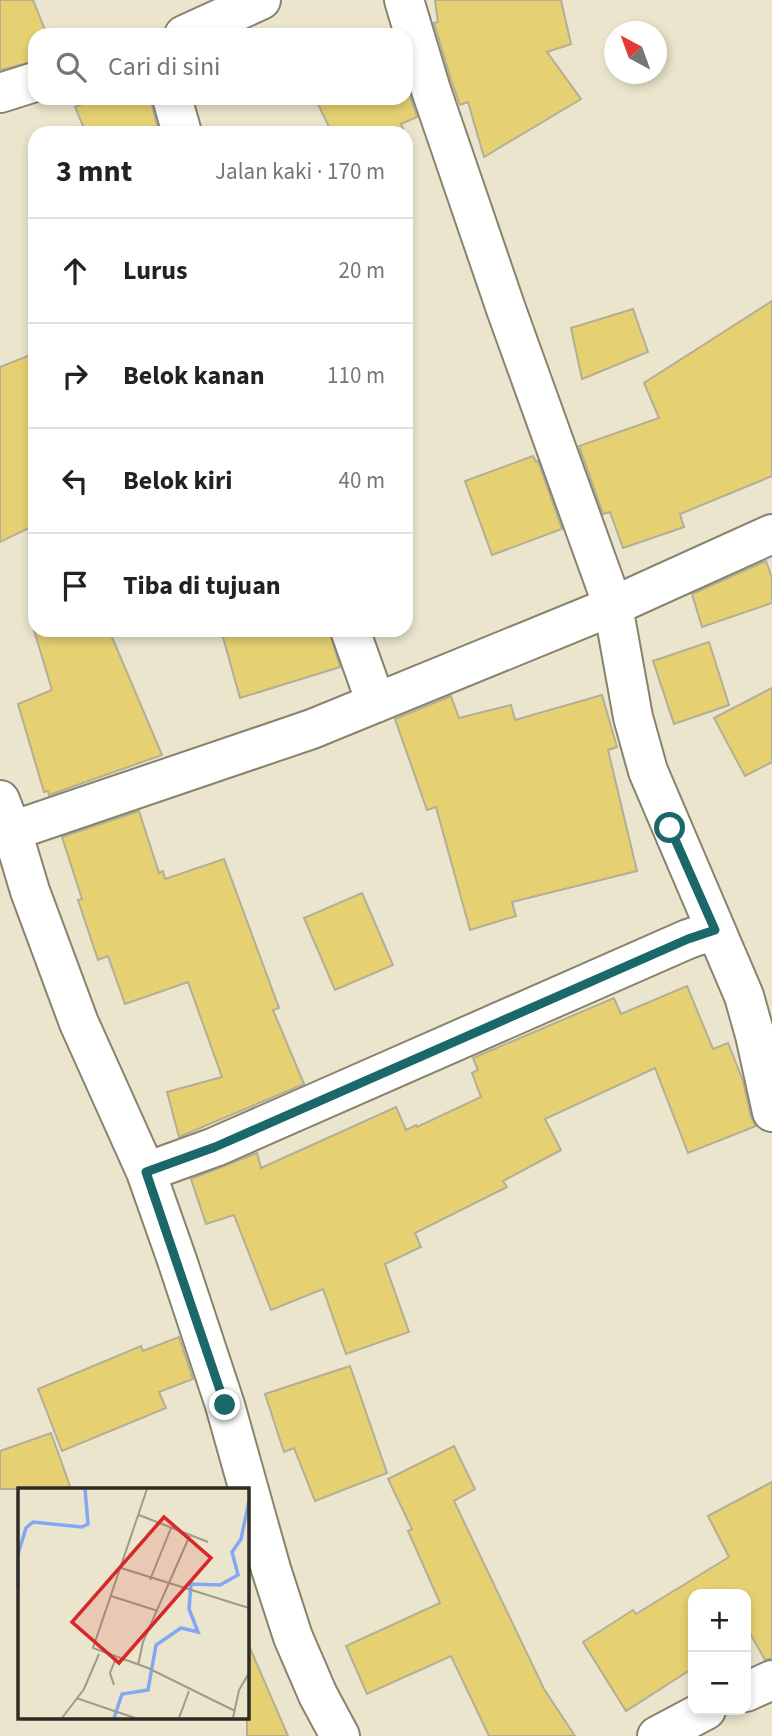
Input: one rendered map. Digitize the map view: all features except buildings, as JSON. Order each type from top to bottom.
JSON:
[{"type":"street","points":[[199,28],[261,0]]},
{"type":"street","points":[[404,0],[412,28]]},
{"type":"street","points":[[413,30],[501,296],[613,606],[633,717],[648,771],[744,996],[772,1112]]},
{"type":"street","points":[[0,93],[28,84]]},
{"type":"street","points":[[174,105],[180,126]]},
{"type":"street","points":[[340,1736],[318,1695],[293,1637],[225,1405],[146,1172],[79,1023],[30,891],[6,815],[274,742],[613,606],[772,534]]},
{"type":"street","points":[[352,637],[376,703]]},
{"type":"street","points":[[146,1172],[215,1147],[688,939],[715,930]]},
{"type":"street","points":[[751,1690],[772,1680]]},
{"type":"street","points":[[657,1736],[707,1719]]},
{"type":"route","points":[[225,1405],[146,1172],[215,1147],[688,939],[715,930],[670,828]]}]
